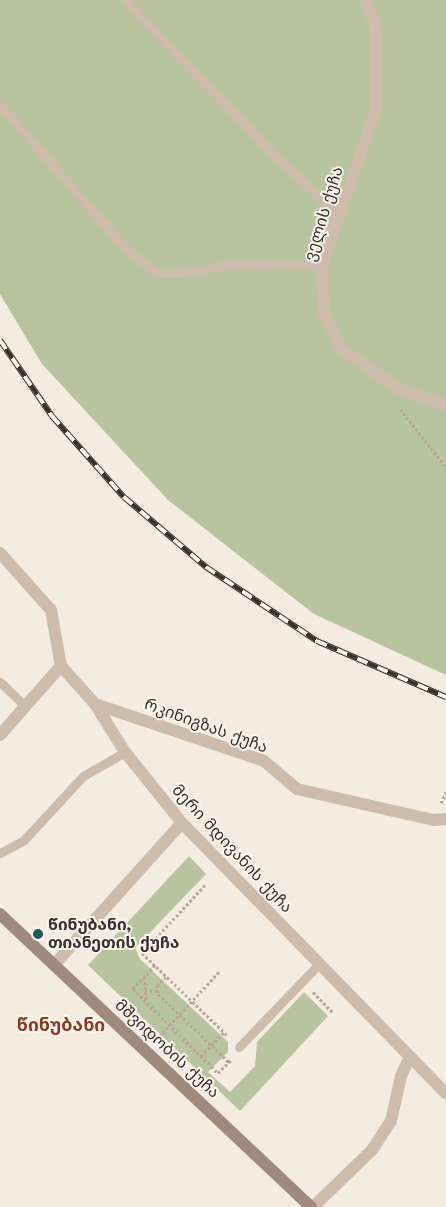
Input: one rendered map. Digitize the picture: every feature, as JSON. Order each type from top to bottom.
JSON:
[{"type":"street","name":"ველის ქუჩა","points":[[365,0],[375,25],[376,110],[322,265],[324,314],[342,349],[400,390],[446,404]]},
{"type":"street","points":[[0,553],[51,610],[61,666],[0,735]]},
{"type":"street","name":"მერი მდივანის ქუჩა","points":[[61,666],[95,704],[125,752],[182,823],[446,1094]]},
{"type":"street","name":"რკინიგზას ქუჩა","points":[[95,704],[264,761],[298,789],[434,820],[446,819]]},
{"type":"street","points":[[54,965],[182,823]]},
{"type":"street","name":"მშვიდობის ქუჩა","points":[[0,914],[312,1207]]},
{"type":"street","points":[[312,1207],[372,1150],[390,1121],[400,1076],[410,1057]]},
{"type":"lane","points":[[125,0],[272,153],[339,215]]},
{"type":"lane","points":[[0,105],[128,251],[158,273],[186,274],[232,264],[322,265]]},
{"type":"lane","points":[[0,682],[25,706]]},
{"type":"lane","points":[[0,853],[24,840],[82,776],[125,752]]},
{"type":"lane","points":[[239,1047],[319,964]]},
{"type":"path","points":[[398,406],[446,467]]},
{"type":"path","points":[[154,965],[133,989],[218,1073],[229,1062],[239,1047],[224,1032],[192,1002],[154,965],[142,954],[205,885]]},
{"type":"path","points":[[146,1051],[220,971]]},
{"type":"path","points":[[144,977],[146,1002]]},
{"type":"path","points":[[166,977],[157,985],[157,991],[229,1062]]},
{"type":"path","points":[[302,981],[332,1012]]},
{"type":"path","points":[[145,991],[157,991]]},
{"type":"path","points":[[201,1056],[224,1032]]},
{"type":"green space","points":[[0,0],[446,0],[446,675],[314,614],[168,500],[42,364],[0,294]]},
{"type":"green space","points":[[189,856],[206,874],[135,948],[140,959],[228,1042],[228,1052],[208,1072],[230,1092],[255,1066],[257,1042],[304,992],[328,1016],[240,1111],[88,965]]},
{"type":"railway","points":[[0,340],[52,416],[124,497],[206,567],[317,641],[446,697]]},
{"type":"place","name":"წინუბანი, თიანეთის ქუჩა","points":[[38,934]]},
{"type":"district","name":"წინუბანი","points":[[61,1025]]}]
